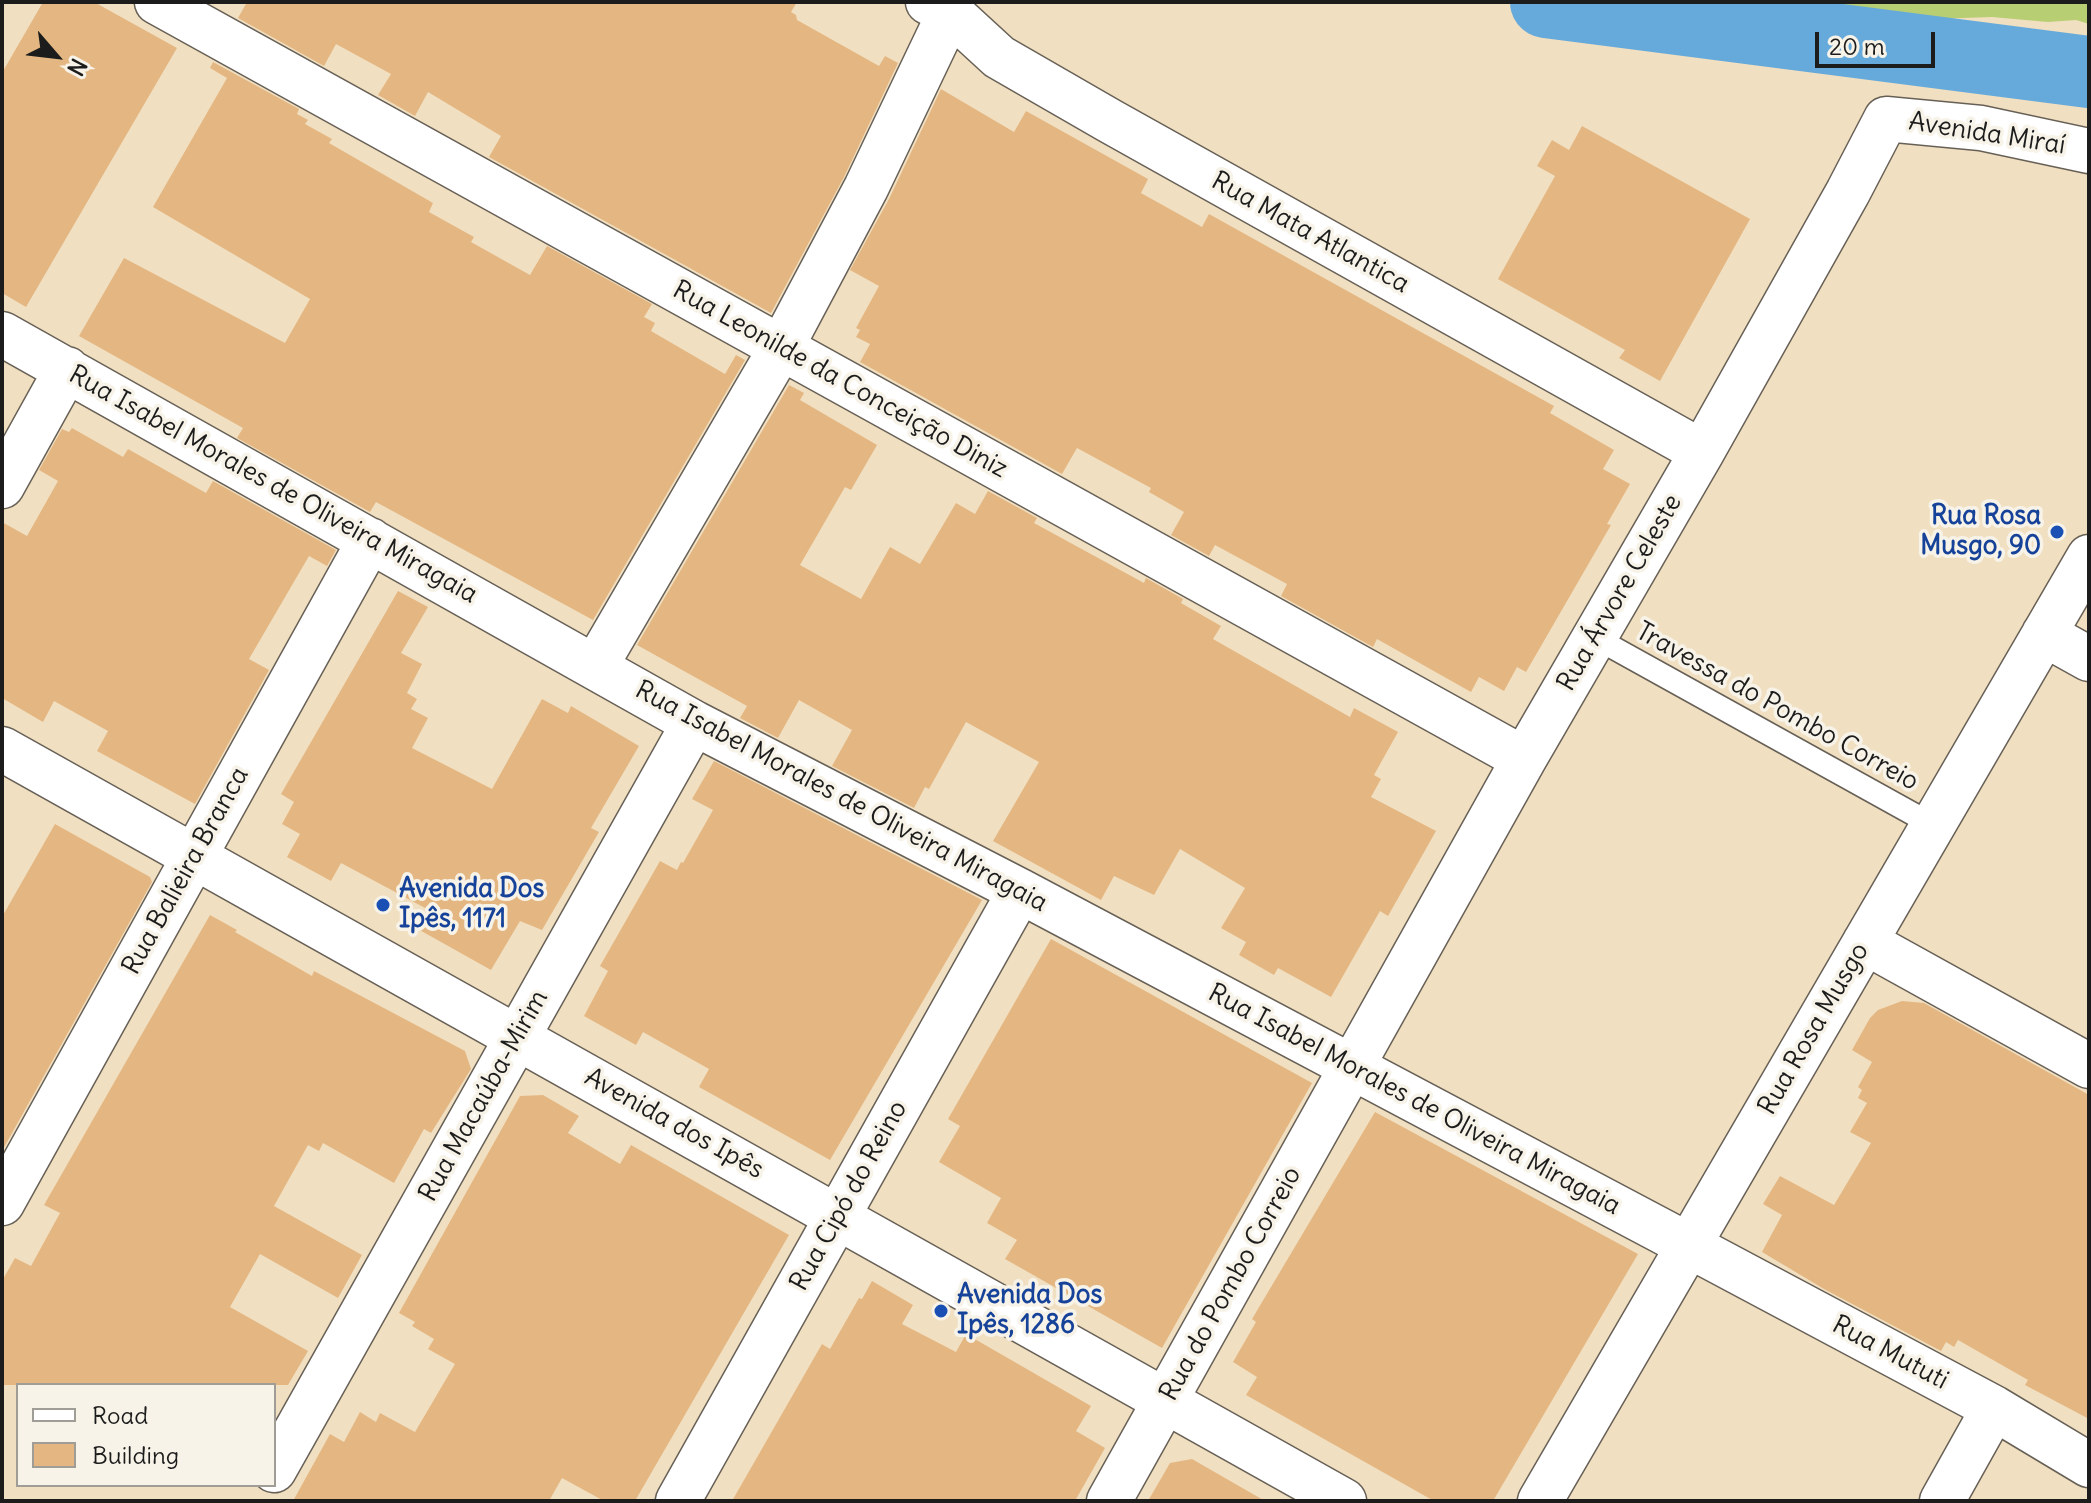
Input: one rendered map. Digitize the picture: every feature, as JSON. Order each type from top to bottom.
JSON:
[{"type":"street","name":"Rua Leonilde da Conceição Diniz","points":[[157,2],[1524,759]]},
{"type":"street","points":[[595,667],[781,348],[866,188],[939,7]]},
{"type":"street","name":"Rua Mata Atlantica","points":[[939,7],[999,57],[1702,452]]},
{"type":"street","name":"Rua Árvore Celeste","points":[[1353,1068],[1524,759],[1702,452],[1886,119]]},
{"type":"street","name":"Avenida Miraí","points":[[1886,119],[1981,128],[2089,151]]},
{"type":"street","name":"Rua Isabel Morales de Oliveira Miragaia","points":[[2,334],[694,723],[1020,891],[1688,1245]]},
{"type":"street","points":[[2,486],[67,369]]},
{"type":"street","name":"Rua Balieira Branca","points":[[2,1203],[370,540]]},
{"type":"street","name":"Rua Rosa Musgo","points":[[1540,1501],[2089,557]]},
{"type":"street","points":[[2044,634],[2089,659]]},
{"type":"street","name":"Rua Macaúba-Mirim","points":[[276,1466],[694,723]]},
{"type":"street","name":"Avenida dos Ipês","points":[[2,749],[1344,1501]]},
{"type":"street","name":"Rua Cipó do Reino","points":[[678,1501],[1020,891]]},
{"type":"street","points":[[1865,942],[2089,1066]]},
{"type":"street","name":"Rua do Pombo Correio","points":[[1109,1501],[1353,1068]]},
{"type":"street","name":"Rua Mututi","points":[[1688,1245],[1994,1408],[2089,1465]]},
{"type":"street","points":[[1942,1501],[1994,1408]]},
{"type":"lane","name":"Travessa do Pombo Correio","points":[[1594,637],[1933,825]]},
{"type":"green space","points":[[1789,2],[2089,2],[2089,24],[2076,20],[2048,22],[1992,17],[1934,19],[1862,8]]},
{"type":"building","points":[[43,2],[94,2],[177,48],[26,307],[2,293],[2,73]]},
{"type":"building","points":[[247,2],[797,2],[791,12],[797,20],[879,66],[885,56],[898,63],[844,177],[771,313],[489,157],[501,136],[428,92],[415,116],[378,95],[391,74],[336,44],[324,66],[238,18]]},
{"type":"building","points":[[213,62],[299,109],[297,114],[308,120],[305,124],[332,139],[329,143],[433,203],[429,212],[474,237],[471,242],[530,275],[547,246],[652,304],[644,317],[655,323],[651,331],[725,374],[736,355],[745,360],[593,620],[376,502],[370,512],[237,438],[243,428],[79,336],[124,258],[285,343],[310,299],[153,207],[227,78],[210,68]]},
{"type":"building","points":[[941,89],[1014,132],[1026,111],[1148,179],[1141,193],[1202,227],[1209,214],[1554,406],[1550,413],[1614,450],[1603,469],[1630,484],[1607,524],[1611,525],[1526,672],[1517,667],[1504,691],[1479,677],[1471,692],[1377,639],[1373,647],[1281,596],[1287,584],[1215,545],[1209,556],[1171,535],[1184,512],[1149,492],[1151,488],[1077,448],[1062,474],[860,362],[870,344],[856,337],[860,330],[856,328],[879,286],[850,270],[889,199]]},
{"type":"building","points":[[1582,126],[1750,219],[1660,381],[1619,358],[1625,350],[1498,279],[1555,176],[1537,166],[1552,140],[1569,150]]},
{"type":"building","points":[[789,385],[804,393],[800,400],[877,445],[851,490],[845,487],[800,565],[861,599],[890,547],[920,564],[956,503],[975,514],[988,491],[1037,518],[1034,523],[1144,583],[1146,578],[1183,599],[1181,603],[1221,626],[1213,639],[1350,717],[1354,708],[1398,732],[1374,775],[1381,779],[1371,797],[1436,831],[1388,916],[1380,911],[1331,997],[1278,968],[1274,975],[1239,955],[1246,942],[1221,928],[1245,888],[1180,849],[1154,895],[1114,876],[1101,900],[993,841],[1039,762],[966,722],[929,789],[925,787],[914,808],[832,766],[852,730],[799,700],[778,738],[740,718],[747,706],[637,645]]},
{"type":"building","points":[[72,428],[123,457],[128,449],[206,493],[213,481],[336,550],[327,566],[309,556],[249,659],[269,670],[195,804],[97,751],[108,731],[54,701],[43,722],[2,698],[2,522],[27,536],[58,481],[39,470],[62,429],[69,432]]},
{"type":"building","points":[[398,591],[428,607],[401,653],[422,664],[407,693],[417,699],[411,709],[428,718],[412,748],[492,789],[542,699],[568,713],[571,706],[639,746],[591,828],[599,832],[542,930],[520,921],[491,970],[416,928],[427,909],[341,863],[331,881],[287,857],[300,834],[282,824],[294,802],[281,794]]},
{"type":"building","points":[[714,761],[982,900],[830,1160],[699,1087],[709,1069],[643,1032],[636,1045],[584,1016],[608,971],[600,966],[660,861],[677,870],[713,810],[692,799]]},
{"type":"building","points":[[55,824],[150,877],[152,882],[2,1151],[2,917]]},
{"type":"building","points":[[210,915],[312,976],[314,971],[465,1051],[471,1069],[431,1133],[424,1129],[394,1183],[323,1143],[319,1151],[308,1145],[274,1206],[362,1255],[338,1298],[260,1254],[230,1307],[308,1351],[288,1385],[2,1385],[2,1281],[15,1258],[31,1266],[60,1213],[44,1205]]},
{"type":"building","points":[[1051,939],[1312,1083],[1162,1348],[1005,1259],[1017,1240],[987,1223],[1001,1198],[939,1162],[960,1126],[948,1119]]},
{"type":"building","points":[[1902,1001],[1924,1003],[2089,1095],[2089,1419],[2025,1385],[2028,1380],[1958,1340],[1954,1347],[1946,1342],[1941,1351],[1762,1252],[1782,1215],[1763,1204],[1780,1176],[1834,1205],[1871,1143],[1850,1132],[1867,1103],[1858,1098],[1862,1090],[1858,1087],[1872,1062],[1852,1050],[1878,1010]]},
{"type":"building","points":[[543,1095],[579,1116],[568,1133],[620,1164],[631,1145],[789,1235],[635,1501],[604,1501],[562,1478],[549,1501],[293,1501],[330,1434],[344,1442],[360,1412],[376,1422],[380,1413],[415,1432],[455,1364],[428,1349],[434,1339],[412,1326],[415,1322],[399,1313],[520,1096]]},
{"type":"building","points":[[1375,1112],[1638,1254],[1493,1501],[1434,1501],[1246,1395],[1257,1377],[1233,1362],[1256,1322],[1252,1319]]},
{"type":"building","points":[[872,1281],[913,1305],[902,1324],[956,1352],[966,1334],[1091,1406],[1076,1431],[1105,1448],[1075,1501],[732,1501],[822,1344],[830,1349]]},
{"type":"building","points":[[1192,1459],[1265,1501],[1148,1501],[1170,1463]]},
{"type":"waterway","points":[[1546,2],[2089,72]]},
{"type":"place","name":"Rua Rosa Musgo, 90","points":[[2057,532]]},
{"type":"place","name":"Avenida Dos Ipês, 1171","points":[[383,905]]},
{"type":"place","name":"Avenida Dos Ipês, 1286","points":[[941,1311]]}]
